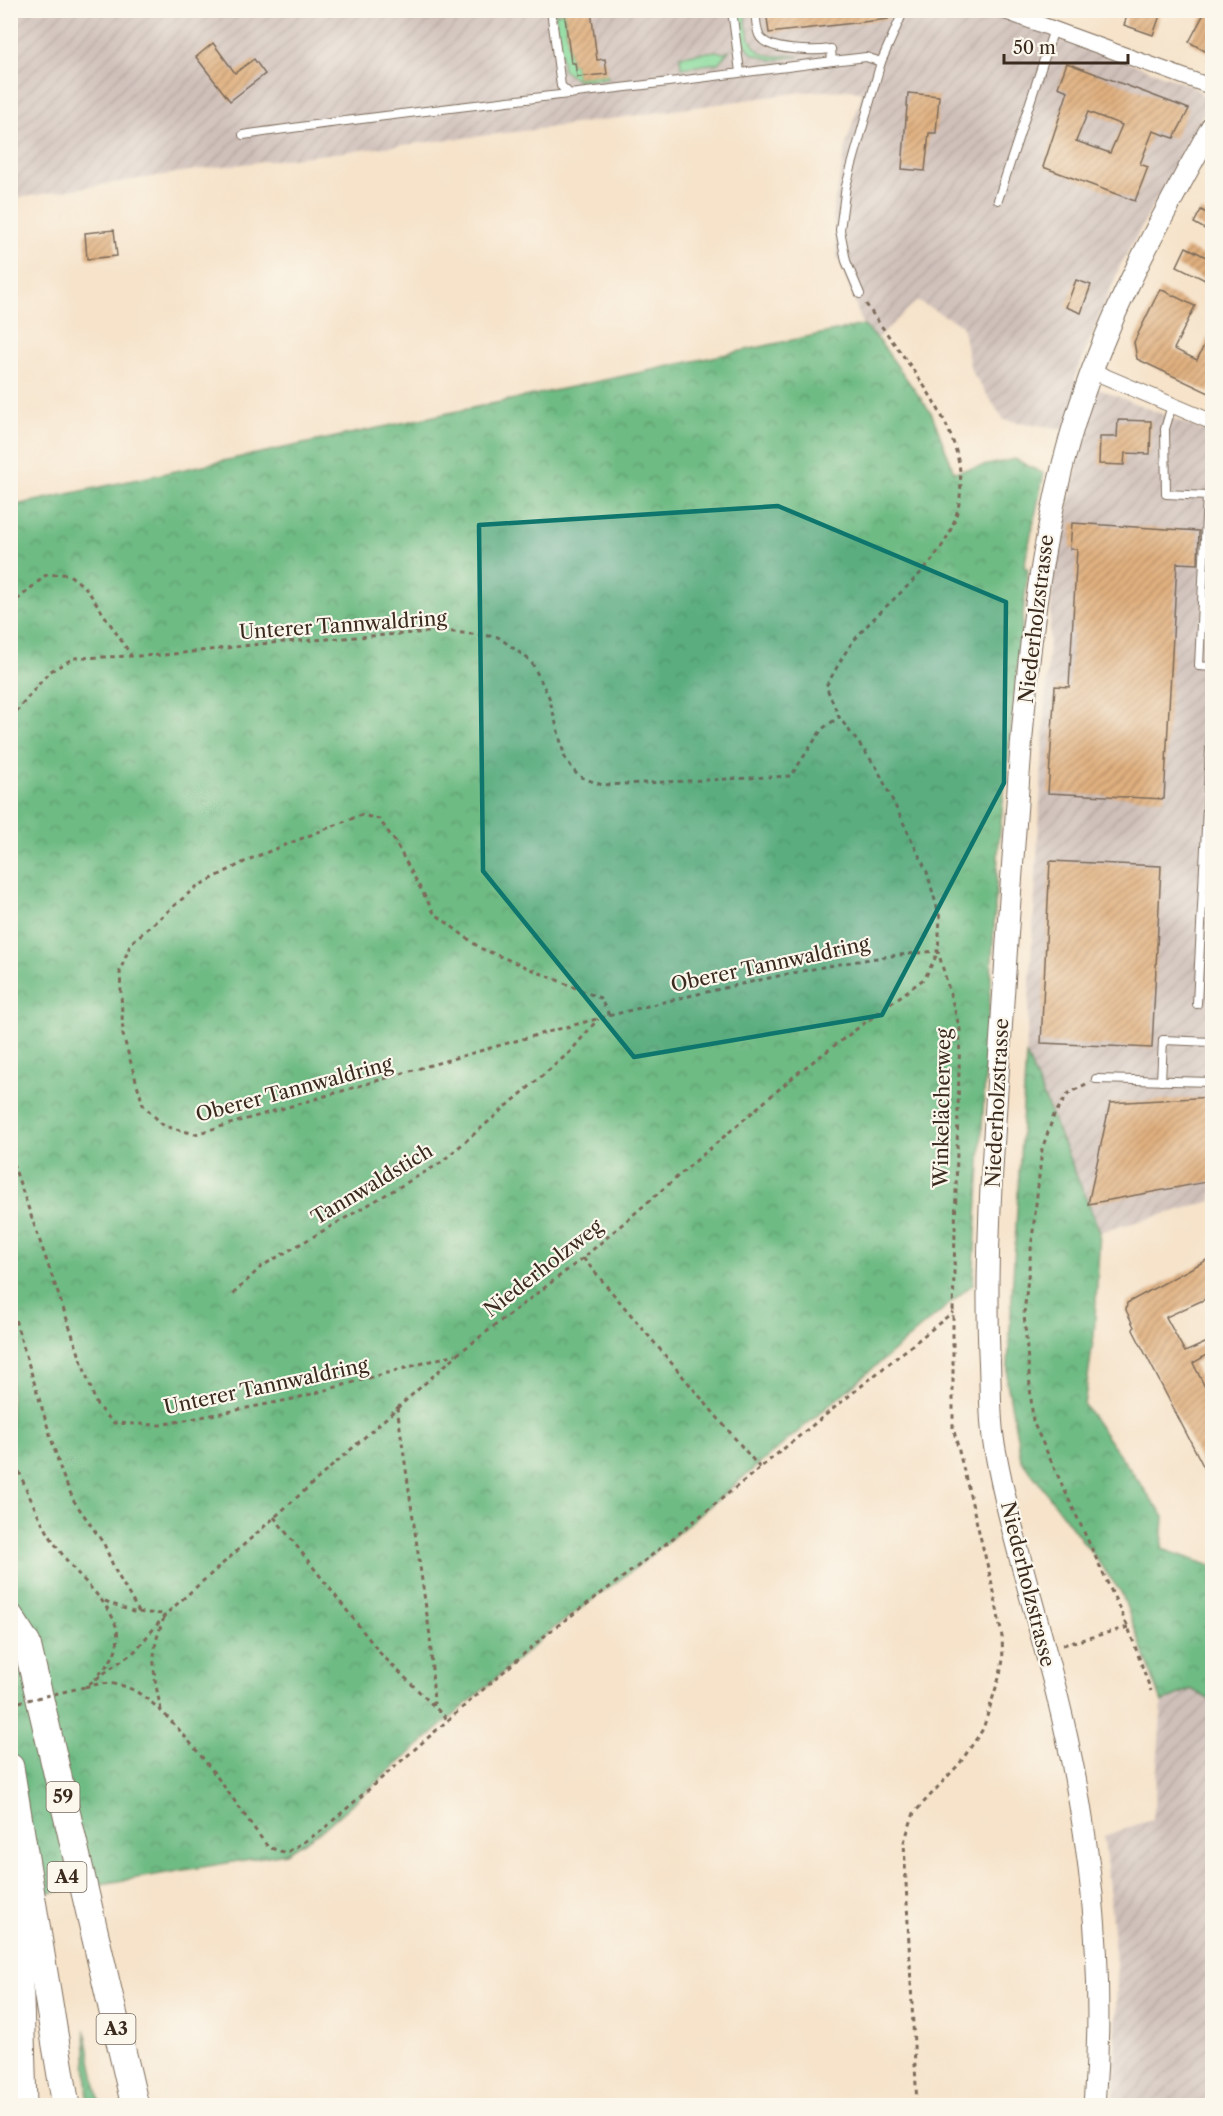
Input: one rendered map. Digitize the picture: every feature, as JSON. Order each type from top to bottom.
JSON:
[{"type":"highway","name":"59","points":[[10,1618],[27,1644],[98,1952]]},
{"type":"highway","name":"A4","points":[[10,1618],[14,1649],[63,1858],[115,2106]]},
{"type":"highway","points":[[10,1767],[66,2106]]},
{"type":"highway","points":[[10,1874],[20,1999],[23,2106]]},
{"type":"highway","name":"A3","points":[[98,1952],[135,2106]]},
{"type":"main road","name":"Niederholzstrasse","points":[[1094,2106],[1099,2007],[1097,1932],[1082,1814],[1044,1650],[1017,1552],[993,1438],[987,1288],[999,1059],[1020,750],[1032,630],[1050,512],[1069,441],[1092,371],[1145,249],[1212,126]]},
{"type":"street","points":[[1001,10],[1212,87]]},
{"type":"street","points":[[1092,371],[1212,422]]},
{"type":"lane","points":[[551,10],[561,86],[570,94]]},
{"type":"lane","points":[[732,10],[740,72]]},
{"type":"lane","points":[[755,10],[759,35],[763,41],[803,52],[831,49],[832,61]]},
{"type":"lane","points":[[860,294],[846,261],[840,230],[846,186],[881,62],[904,10]]},
{"type":"lane","points":[[998,200],[1054,29]]},
{"type":"lane","points":[[243,135],[372,116],[866,57],[881,62]]},
{"type":"lane","points":[[1172,405],[1165,429],[1166,494],[1207,496],[1199,666],[1212,667]]},
{"type":"lane","points":[[1197,1004],[1212,711]]},
{"type":"lane","points":[[1161,1081],[1163,1040],[1212,1042]]},
{"type":"lane","points":[[1096,1079],[1212,1082]]},
{"type":"path","points":[[839,717],[826,686],[850,646],[928,564],[948,535],[962,493],[956,446],[939,409],[860,294]]},
{"type":"path","points":[[10,606],[46,575],[68,573],[86,588],[131,655]]},
{"type":"path","name":"Unterer Tannwaldring","points":[[10,719],[49,672],[74,658],[444,631],[498,637],[531,661],[549,697],[565,758],[578,776],[602,785],[791,776],[822,729],[839,717]]},
{"type":"path","name":"Winkelächerweg","points":[[839,717],[877,768],[927,872],[940,918],[938,951],[960,1029],[952,1312],[953,1427],[994,1592],[1003,1660],[997,1691],[983,1729],[960,1763],[914,1813],[904,1842],[917,2106]]},
{"type":"path","name":"Oberer Tannwaldring","points":[[609,1015],[600,998],[480,948],[434,913],[394,840],[379,819],[361,814],[250,859],[196,887],[131,943],[120,971],[123,1035],[143,1105],[164,1126],[195,1134],[609,1015],[773,976],[863,959],[938,951]]},
{"type":"path","name":"Niederholzweg","points":[[86,1687],[135,1651],[166,1614],[459,1353],[583,1258],[799,1072],[925,978],[938,951]]},
{"type":"path","name":"Tannwaldstich","points":[[232,1294],[262,1266],[439,1164],[570,1052],[599,1018]]},
{"type":"path","points":[[1096,1079],[1069,1093],[1054,1115],[1042,1149],[1024,1314],[1033,1422],[1128,1627],[1151,1691]]},
{"type":"path","name":"Unterer Tannwaldring","points":[[10,1155],[97,1406],[114,1423],[160,1425],[293,1399],[459,1353]]},
{"type":"path","points":[[583,1258],[760,1468]]},
{"type":"path","points":[[10,1302],[62,1474],[74,1501],[104,1544],[115,1570],[140,1614]]},
{"type":"path","points":[[10,1704],[111,1683],[127,1687],[162,1712],[198,1752],[268,1847],[286,1853],[321,1831],[549,1632],[642,1563],[952,1312]]},
{"type":"path","points":[[397,1407],[430,1636],[434,1704]]},
{"type":"path","points":[[10,1446],[20,1478],[62,1554],[104,1600],[113,1617],[117,1636],[115,1651],[110,1662],[86,1687]]},
{"type":"path","points":[[274,1517],[380,1653],[448,1720]]},
{"type":"path","points":[[104,1600],[140,1614],[166,1614],[155,1639],[152,1661],[162,1712]]},
{"type":"path","points":[[1044,1650],[1128,1627]]},
{"type":"highlighted area","points":[[778,506],[1006,602],[1004,783],[882,1015],[634,1057],[483,871],[479,525]]},
{"type":"shaded area","points":[[11,11],[993,11],[1194,87],[1204,96],[1207,107],[1120,266],[1074,379],[1212,434],[1212,1201],[1100,1232],[1026,1054],[1053,567],[1085,436],[1057,428],[1004,420],[971,371],[962,325],[917,301],[877,338],[863,325],[837,255],[833,211],[847,141],[862,94],[853,90],[802,92],[532,130],[208,168],[11,199]]},
{"type":"shaded area","points":[[1191,1689],[1212,1701],[1212,2105],[1114,2105],[1117,1974],[1104,1836],[1153,1819],[1162,1702]]},
{"type":"green space","points":[[737,11],[744,11],[748,34],[760,51],[766,55],[798,56],[772,60],[751,53],[740,34]]},
{"type":"green space","points":[[564,12],[571,63],[575,63],[577,77],[607,74],[608,78],[578,80],[563,70],[555,14]]},
{"type":"green space","points":[[730,50],[718,63],[681,68],[680,56],[716,51],[724,53]]},
{"type":"green space","points":[[863,325],[877,338],[932,414],[954,472],[1015,459],[1044,474],[1024,567],[1028,569],[999,840],[973,1284],[642,1563],[549,1632],[321,1831],[286,1853],[11,1899],[11,506]]},
{"type":"green space","points":[[1026,1054],[1100,1232],[1094,1335],[1084,1405],[1164,1517],[1162,1549],[1212,1566],[1212,1701],[1191,1689],[1162,1702],[1121,1592],[1021,1459],[1007,1382]]},
{"type":"green space","points":[[85,2029],[100,2105],[88,2105]]},
{"type":"building","points":[[564,10],[591,10],[597,60],[605,59],[607,74],[577,77],[575,63],[571,63]]},
{"type":"building","points":[[766,10],[888,10],[888,19],[769,33]]},
{"type":"building","points":[[1129,10],[1162,10],[1153,35],[1124,25]]},
{"type":"building","points":[[1206,10],[1212,10],[1212,55],[1189,42]]},
{"type":"building","points":[[213,43],[235,73],[254,59],[265,74],[230,101],[196,57]]},
{"type":"building","points":[[1067,63],[1189,109],[1174,138],[1153,131],[1140,164],[1148,167],[1135,201],[1043,167],[1068,91],[1058,87]],"holes":[[[1088,112],[1122,125],[1110,153],[1076,141]]]},
{"type":"building","points":[[908,93],[939,96],[936,133],[929,133],[925,171],[902,169]]},
{"type":"building","points":[[1201,210],[1212,216],[1212,233],[1194,223]]},
{"type":"building","points":[[114,230],[117,256],[87,259],[85,233]]},
{"type":"building","points":[[1186,247],[1212,260],[1205,280],[1177,266]]},
{"type":"building","points":[[1076,280],[1091,285],[1081,313],[1066,307]]},
{"type":"building","points":[[1160,289],[1195,306],[1174,349],[1197,360],[1212,329],[1212,385],[1209,393],[1137,359],[1134,342]]},
{"type":"building","points":[[1118,420],[1151,421],[1150,454],[1125,453],[1124,465],[1099,464],[1100,437],[1117,437]]},
{"type":"building","points":[[1072,523],[1199,531],[1198,564],[1177,563],[1164,799],[1048,793],[1055,686],[1069,687],[1077,549],[1070,549]]},
{"type":"building","points":[[1050,861],[1161,866],[1152,1048],[1041,1043]]},
{"type":"building","points":[[1212,1097],[1212,1181],[1088,1204],[1110,1103]]},
{"type":"building","points":[[1212,1257],[1212,1296],[1166,1317],[1185,1352],[1212,1340],[1212,1352],[1193,1363],[1208,1393],[1212,1391],[1212,1483],[1133,1330],[1134,1327],[1126,1310],[1127,1303]]}]
